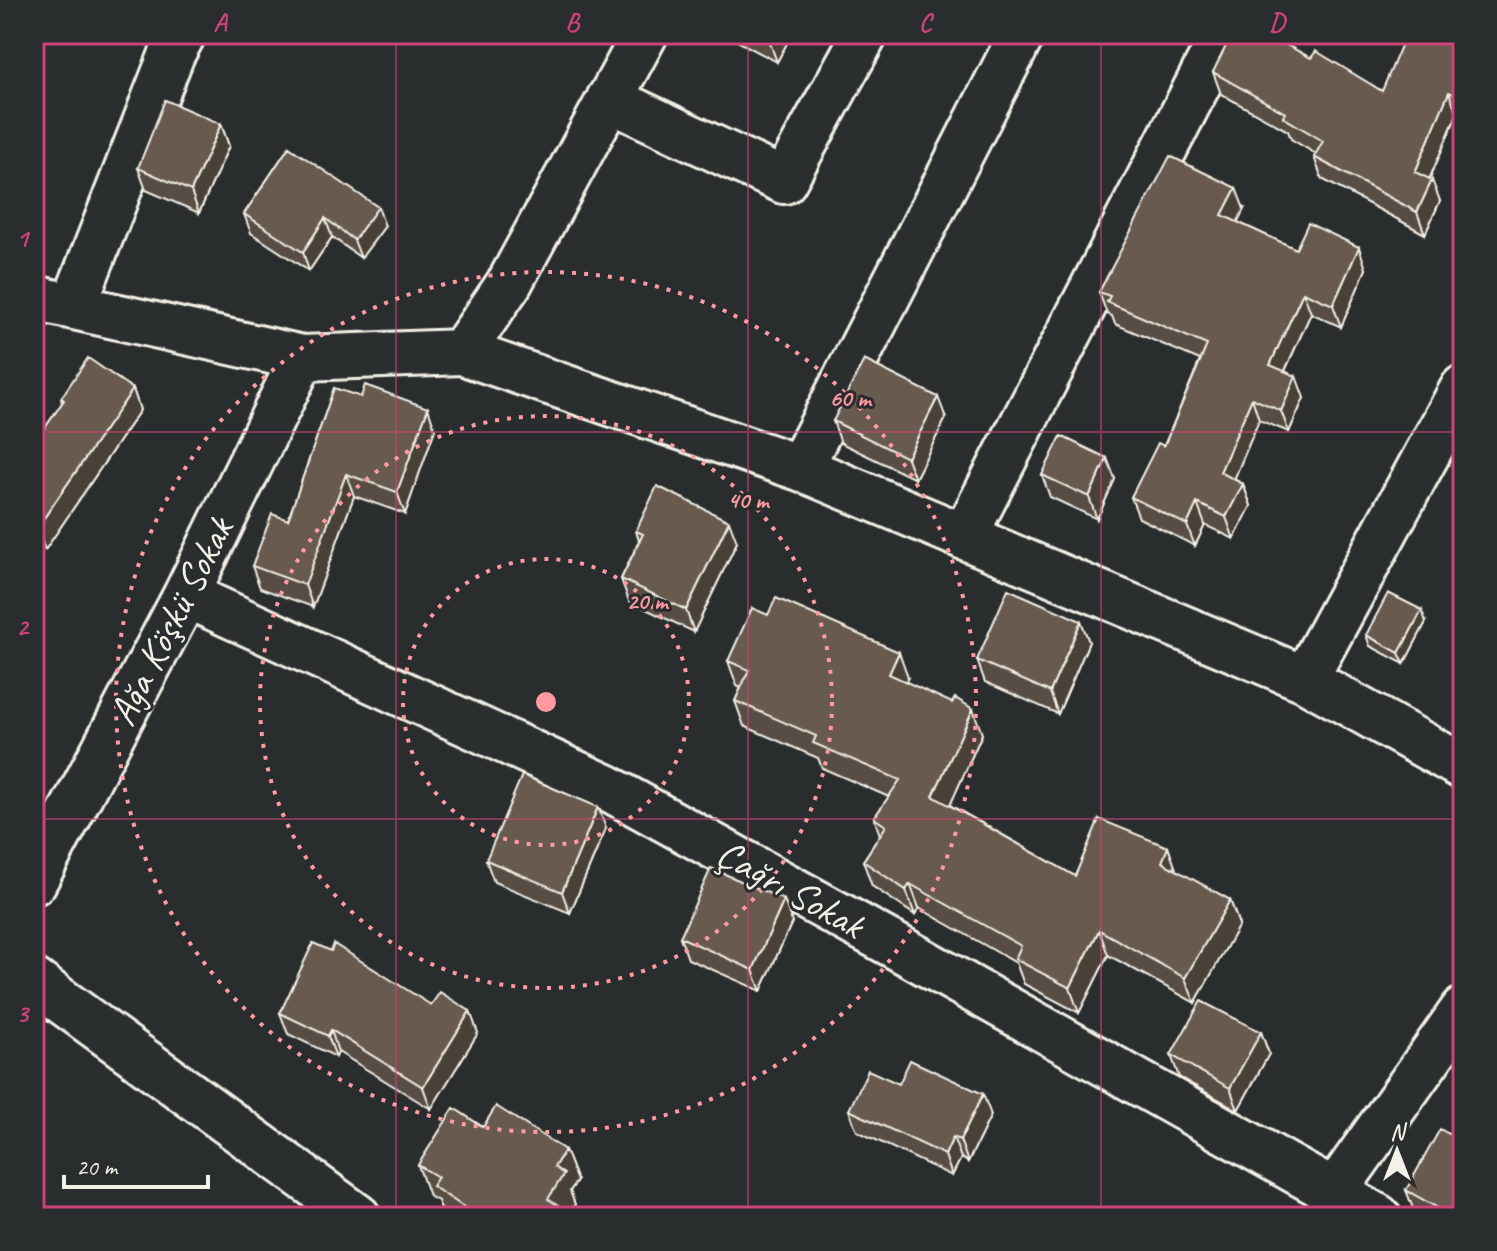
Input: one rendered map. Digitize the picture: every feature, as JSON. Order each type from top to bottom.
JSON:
[{"type":"street","points":[[183,34],[54,303],[302,358],[462,352],[800,468],[1305,679],[1463,767]]},
{"type":"street","points":[[462,352],[510,282],[645,34]]},
{"type":"street","points":[[609,99],[784,181],[865,34]]},
{"type":"street","points":[[800,468],[1022,34]]},
{"type":"street","points":[[964,537],[1224,34]]},
{"type":"street","name":"Ağa Köşkü Sokak","points":[[34,882],[186,595],[302,358]]},
{"type":"street","points":[[1305,679],[1463,388]]},
{"type":"street","name":"Çağrı Sokak","points":[[186,595],[606,787],[1378,1217]]},
{"type":"street","points":[[34,981],[358,1217]]},
{"type":"street","points":[[1334,1192],[1463,1010]]},
{"type":"building","points":[[757,34],[773,34],[769,40]]},
{"type":"building","points":[[1232,34],[1266,34],[1311,58],[1316,51],[1382,91],[1406,34],[1463,34],[1463,98],[1449,92],[1415,172],[1432,180],[1417,212],[1314,157],[1323,141],[1283,117],[1285,113],[1213,72]]},
{"type":"building","points":[[165,100],[221,124],[191,191],[138,168]]},
{"type":"building","points":[[289,147],[378,207],[354,240],[325,218],[303,252],[244,214]]},
{"type":"building","points":[[1170,156],[1236,188],[1222,215],[1296,249],[1308,223],[1359,247],[1333,305],[1303,292],[1270,365],[1296,376],[1281,411],[1252,398],[1220,472],[1243,484],[1226,517],[1197,503],[1187,525],[1131,497],[1158,443],[1164,446],[1207,345],[1107,302],[1110,296],[1099,292]]},
{"type":"building","points":[[88,358],[133,389],[37,528],[34,526],[34,444]]},
{"type":"building","points":[[864,360],[938,397],[907,458],[833,421]]},
{"type":"building","points":[[365,385],[428,408],[397,492],[346,474],[305,585],[252,566],[272,514],[288,520],[334,388],[361,397]]},
{"type":"building","points":[[1061,436],[1107,458],[1089,497],[1042,475]]},
{"type":"building","points":[[657,486],[729,521],[686,610],[621,579],[643,534],[636,531]]},
{"type":"building","points":[[1008,589],[1081,621],[1050,692],[977,660]]},
{"type":"building","points":[[1388,593],[1422,610],[1399,653],[1366,635]]},
{"type":"building","points":[[776,598],[899,652],[889,674],[952,703],[955,698],[973,709],[933,796],[1075,876],[1099,819],[1168,847],[1162,862],[1230,900],[1185,978],[1099,930],[1070,988],[1015,959],[1021,946],[910,884],[906,890],[863,861],[886,826],[874,818],[900,780],[813,743],[816,736],[735,701],[749,670],[728,661],[752,608],[768,615]]},
{"type":"building","points":[[522,775],[598,807],[562,892],[486,860]]},
{"type":"building","points":[[711,868],[784,900],[753,970],[680,937]]},
{"type":"building","points":[[313,943],[331,951],[334,944],[431,1005],[440,992],[470,1011],[423,1087],[331,1030],[328,1036],[280,1013]]},
{"type":"building","points":[[1201,1001],[1261,1032],[1230,1088],[1171,1055]]},
{"type":"building","points":[[910,1060],[983,1094],[960,1140],[953,1137],[945,1155],[849,1110],[868,1070],[899,1084]]},
{"type":"building","points":[[496,1106],[565,1150],[554,1167],[564,1174],[548,1199],[558,1205],[551,1217],[479,1217],[432,1186],[438,1177],[418,1165],[454,1108],[483,1127]]},
{"type":"building","points":[[1440,1129],[1463,1142],[1463,1217],[1454,1217],[1406,1190]]}]
